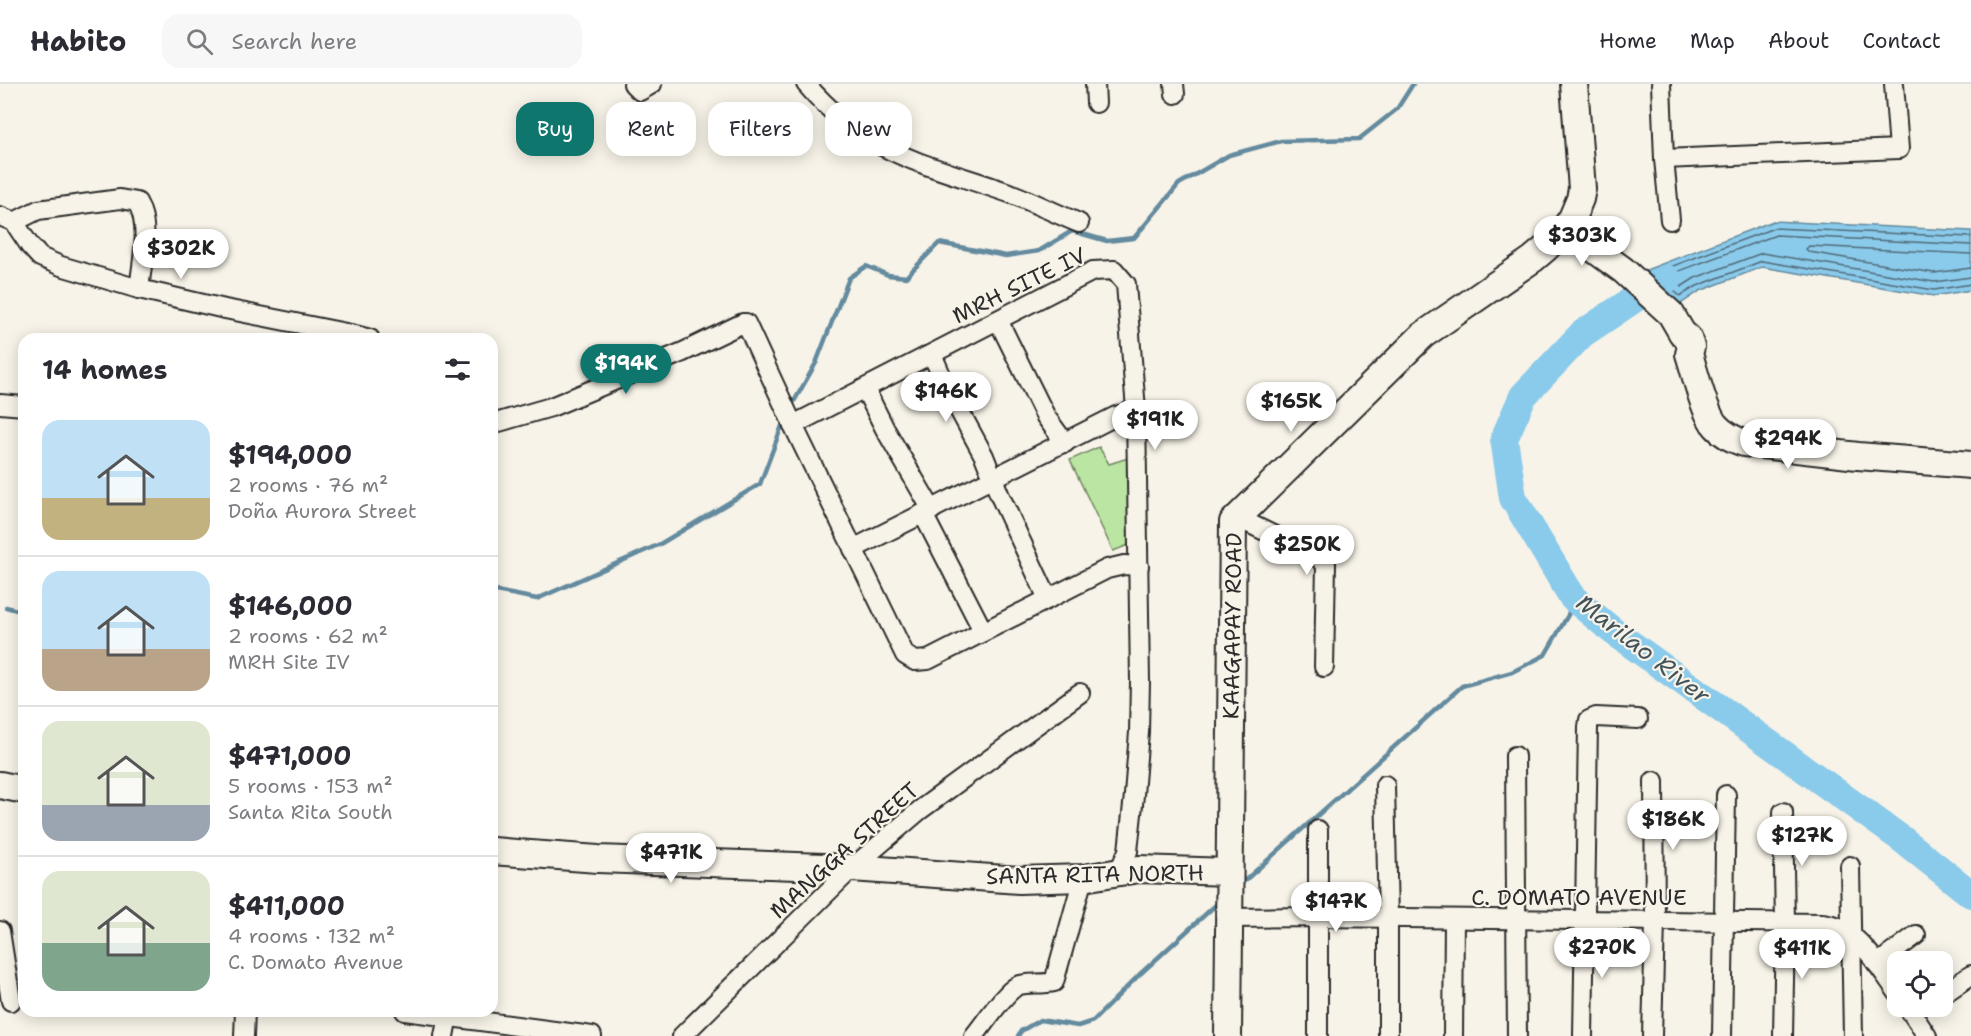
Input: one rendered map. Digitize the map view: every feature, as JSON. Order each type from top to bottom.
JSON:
[{"type":"street","points":[[633,84],[640,91],[652,84]]},
{"type":"street","points":[[806,84],[851,128],[891,152],[919,164],[1013,195],[1079,223]]},
{"type":"street","points":[[1095,84],[1096,103]]},
{"type":"street","name":"KAAGAPAY ROAD","points":[[1228,1036],[1232,528],[1236,517],[1424,335],[1533,259],[1565,228],[1577,210],[1582,189],[1574,84]]},
{"type":"street","points":[[1661,84],[1664,159],[1670,220]]},
{"type":"street","points":[[1664,159],[1899,149],[1894,84]]},
{"type":"street","points":[[138,289],[144,243],[143,215],[137,202],[120,199],[38,210],[7,219],[30,246],[51,263],[138,289],[225,309],[351,333]]},
{"type":"street","points":[[1565,228],[1623,270],[1681,334],[1707,409],[1714,424],[1728,437],[1744,443],[1858,456],[1971,465]]},
{"type":"street","name":"MRH SITE IV","points":[[793,425],[1093,271],[1114,270],[1126,284],[1136,410],[1139,732],[1128,851],[1119,871]]},
{"type":"street","points":[[998,320],[1046,417],[1065,442]]},
{"type":"street","points":[[498,422],[551,407],[683,352],[744,323],[904,655],[915,662],[928,660],[1107,569],[1124,565],[1138,566]]},
{"type":"street","points":[[932,354],[945,384],[984,456],[1048,598]]},
{"type":"street","points":[[865,388],[983,631]]},
{"type":"street","points":[[0,404],[18,406]]},
{"type":"street","points":[[853,549],[1116,416],[1136,410]]},
{"type":"street","points":[[1236,517],[1316,556],[1326,564],[1324,667]]},
{"type":"street","name":"MANGGA STREET","points":[[682,1036],[852,868],[920,810],[1080,693]]},
{"type":"street","points":[[1583,1036],[1588,727],[1590,720],[1596,717],[1638,719]]},
{"type":"street","points":[[1515,756],[1517,1036]]},
{"type":"street","points":[[1652,1036],[1655,921],[1654,781]]},
{"type":"street","points":[[1385,784],[1388,1036]]},
{"type":"street","points":[[0,785],[18,789]]},
{"type":"street","points":[[1722,1036],[1726,795]]},
{"type":"street","points":[[1783,812],[1785,922],[1783,1036]]},
{"type":"street","points":[[1318,830],[1318,1036]]},
{"type":"street","name":"SANTA RITA NORTH","points":[[498,851],[598,859],[852,868],[1019,880],[1083,878],[1139,869],[1230,872]]},
{"type":"street","points":[[1850,866],[1853,1036]]},
{"type":"street","points":[[974,1036],[1009,992],[1018,986],[1044,985],[1054,982],[1083,878]]},
{"type":"street","name":"C. DOMATO AVENUE","points":[[1229,918],[1822,923],[1839,927],[1852,936],[1887,978]]},
{"type":"street","points":[[1453,1036],[1454,920]]},
{"type":"street","points":[[0,931],[11,1001]]},
{"type":"street","points":[[1877,964],[1916,935]]},
{"type":"street","points":[[1953,987],[1971,975]]},
{"type":"street","points":[[244,1036],[245,1017]]},
{"type":"street","points":[[444,1036],[448,1017]]},
{"type":"street","points":[[468,1017],[592,1036]]},
{"type":"street","points":[[1919,1017],[1927,1036]]},
{"type":"green space","points":[[1099,447],[1109,464],[1131,457],[1134,543],[1113,551],[1070,460]]},
{"type":"water","points":[[1773,221],[1971,231],[1971,290],[1934,296],[1762,267],[1700,291],[1679,305],[1641,272]]},
{"type":"waterway","points":[[792,405],[816,363],[849,278],[866,266],[888,275],[906,277],[939,243],[1006,256],[1039,251],[1072,231],[1107,241],[1134,238],[1179,184],[1229,155],[1281,141],[1359,139],[1397,109],[1413,84]]},
{"type":"waterway","name":"Marilao River","points":[[1668,279],[1658,283],[1582,334],[1523,396],[1504,439],[1513,498],[1573,598],[1614,632],[1903,840],[1971,894]]},
{"type":"waterway","points":[[498,591],[537,599],[660,544],[760,484],[783,423]]},
{"type":"waterway","points":[[1241,884],[1462,686],[1512,672],[1545,655],[1568,615],[1573,598]]},
{"type":"waterway","points":[[6,607],[18,610]]},
{"type":"waterway","points":[[1018,1036],[1021,1031],[1040,1020],[1078,1026],[1093,1021],[1139,975],[1220,901]]}]
